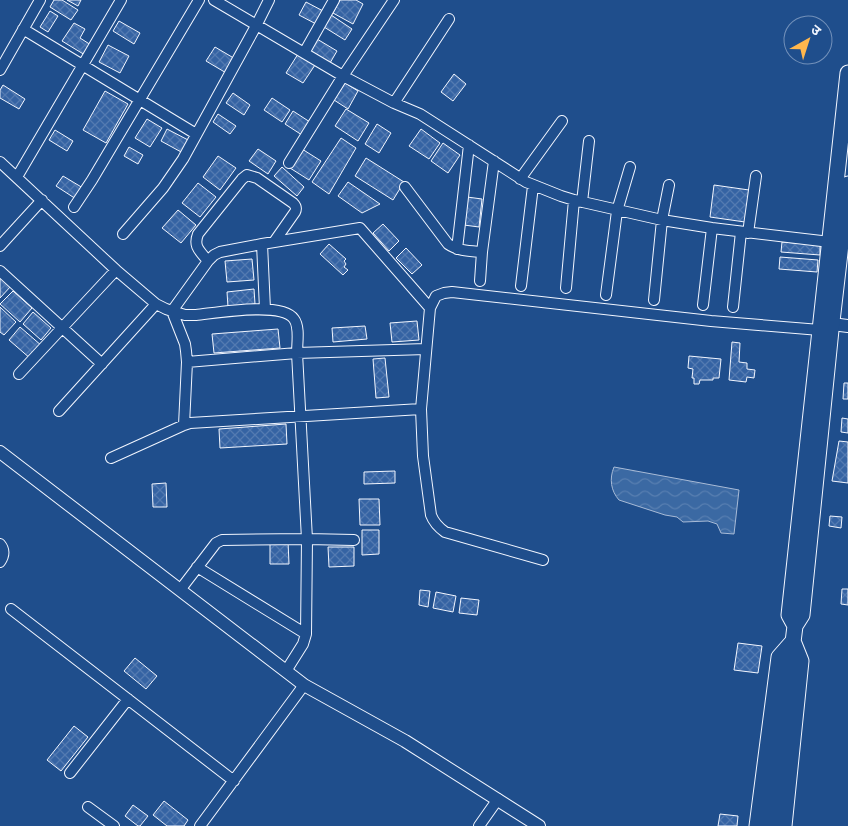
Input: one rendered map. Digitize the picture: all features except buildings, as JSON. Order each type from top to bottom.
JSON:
[{"type":"highway","points":[[826,327],[830,242],[848,73]]},
{"type":"highway","points":[[784,826],[801,661],[793,641],[789,615],[826,327],[848,184]]},
{"type":"highway","points":[[757,826],[779,657],[793,641]]},
{"type":"highway","points":[[770,826],[793,641]]},
{"type":"main road","points":[[826,327],[848,326]]},
{"type":"main road","points":[[0,452],[184,584],[304,685],[405,741],[540,826]]},
{"type":"street","points":[[0,70],[40,0]]},
{"type":"street","points":[[17,177],[121,0]]},
{"type":"street","points":[[74,207],[199,0]]},
{"type":"street","points":[[214,0],[343,76],[394,103],[420,114],[520,179],[534,186],[578,201],[662,220],[830,242]]},
{"type":"street","points":[[123,234],[163,188],[183,159],[269,0]]},
{"type":"street","points":[[304,53],[334,0]]},
{"type":"street","points":[[289,163],[343,76],[394,0]]},
{"type":"street","points":[[394,103],[449,19]]},
{"type":"street","points":[[23,29],[196,134]]},
{"type":"street","points":[[520,179],[562,121]]},
{"type":"street","points":[[566,288],[578,201],[590,140]]},
{"type":"street","points":[[457,249],[469,145]]},
{"type":"street","points":[[480,281],[494,161]]},
{"type":"street","points":[[0,162],[116,270],[156,304],[172,311],[196,315],[265,309],[282,311],[290,315],[294,320],[296,324],[306,539],[306,634],[303,644],[286,671]]},
{"type":"street","points":[[606,294],[617,211],[630,167]]},
{"type":"street","points":[[208,261],[197,247],[196,240],[198,234],[247,175],[257,178],[296,206],[295,212],[274,242]]},
{"type":"street","points":[[733,307],[756,176]]},
{"type":"street","points":[[654,300],[662,220],[669,185]]},
{"type":"street","points":[[521,286],[534,186]]},
{"type":"street","points":[[405,187],[448,244],[457,249],[482,252]]},
{"type":"street","points":[[0,246],[42,200]]},
{"type":"street","points":[[172,311],[208,261],[220,252],[360,228],[430,308]]},
{"type":"street","points":[[703,305],[712,228]]},
{"type":"street","points":[[262,244],[265,309]]},
{"type":"street","points":[[19,374],[116,270]]},
{"type":"street","points":[[0,271],[102,364]]},
{"type":"street","points":[[543,560],[445,532],[438,528],[431,515],[423,456],[421,410],[430,308],[436,296],[452,292],[711,321],[826,327]]},
{"type":"street","points":[[59,411],[156,304]]},
{"type":"street","points":[[172,311],[185,344],[187,362],[184,425]]},
{"type":"street","points":[[187,362],[297,353],[426,349]]},
{"type":"street","points":[[111,458],[184,425],[198,422],[421,410]]},
{"type":"street","points":[[184,584],[216,543],[222,540],[354,540]]},
{"type":"street","points":[[0,544],[4,552],[0,562]]},
{"type":"street","points":[[197,567],[306,634]]},
{"type":"street","points":[[11,609],[234,781]]},
{"type":"street","points":[[200,826],[304,685]]},
{"type":"street","points":[[70,773],[128,699]]},
{"type":"street","points":[[479,826],[498,799]]},
{"type":"street","points":[[88,807],[114,826]]},
{"type":"water","points":[[614,467],[739,490],[734,534],[721,533],[717,524],[708,521],[683,522],[677,517],[619,500],[614,493],[612,485]]}]
